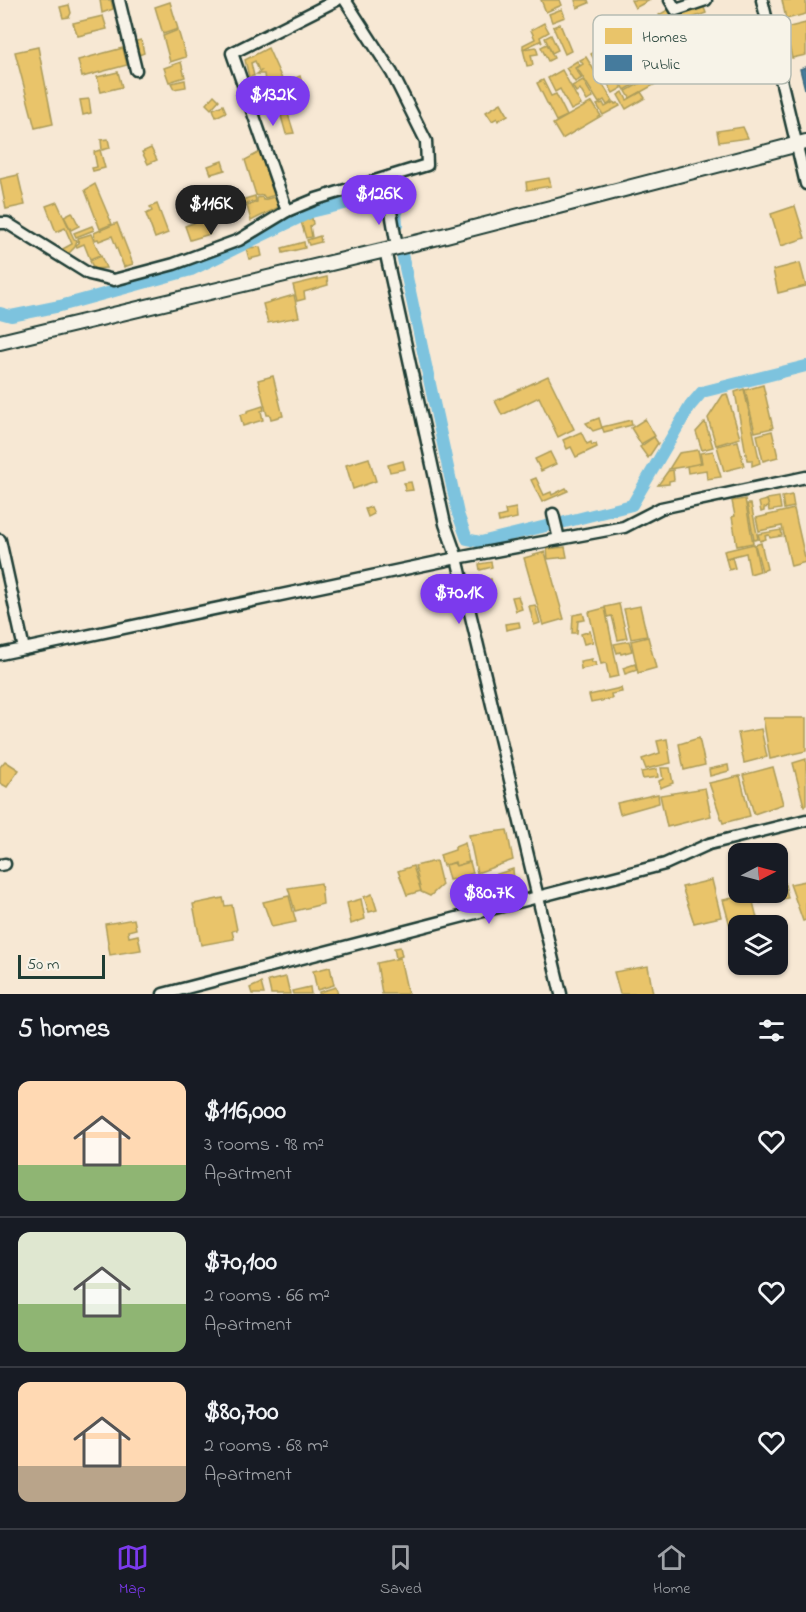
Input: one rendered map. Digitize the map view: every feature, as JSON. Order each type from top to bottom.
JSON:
[{"type":"street","points":[[119,0],[136,70]]},
{"type":"street","points":[[287,212],[232,53],[337,0]]},
{"type":"street","points":[[0,223],[7,223],[89,274],[114,280],[174,264],[239,240],[287,212],[316,199],[388,182],[427,165],[426,141],[392,73],[345,0]]},
{"type":"street","points":[[670,0],[676,10],[706,0]]},
{"type":"street","points":[[762,0],[766,15]]},
{"type":"street","points":[[785,84],[801,144],[806,184]]},
{"type":"street","points":[[0,342],[391,249],[801,144]]},
{"type":"street","points":[[388,182],[391,249],[445,524],[458,558],[561,994]]},
{"type":"street","points":[[0,654],[458,558],[624,527],[661,508],[806,477]]},
{"type":"street","points":[[553,514],[559,539]]},
{"type":"street","points":[[0,540],[24,649]]},
{"type":"street","points":[[163,994],[539,898],[664,864],[709,844],[806,820]]},
{"type":"building: Homes","points":[[100,0],[111,0],[113,9],[102,13]]},
{"type":"building: Homes","points":[[541,0],[560,0],[562,5],[546,12]]},
{"type":"building: Homes","points":[[575,0],[588,0],[589,3],[577,8]]},
{"type":"building: Homes","points":[[631,0],[650,0],[635,8]]},
{"type":"building: Homes","points":[[782,0],[806,0],[806,14],[791,18],[791,15],[785,15]]},
{"type":"building: Homes","points":[[170,2],[178,29],[163,34],[155,7]]},
{"type":"building: Homes","points":[[69,5],[71,13],[69,17],[63,18],[60,7]]},
{"type":"building: Homes","points":[[703,5],[706,13],[700,15],[675,15]]},
{"type":"building: Homes","points":[[562,9],[565,17],[552,22],[549,14]]},
{"type":"building: Homes","points":[[669,9],[672,15],[659,15]]},
{"type":"building: Homes","points":[[103,16],[107,29],[78,36],[73,23]]},
{"type":"building: Homes","points":[[544,23],[549,32],[540,37],[542,43],[540,41],[523,49],[523,45],[535,39],[531,30]]},
{"type":"building: Homes","points":[[806,23],[806,55],[792,58],[791,27]]},
{"type":"building: Homes","points":[[560,24],[571,51],[565,54],[553,27]]},
{"type":"building: Homes","points":[[178,30],[186,57],[170,62],[163,36]]},
{"type":"building: Homes","points":[[551,35],[558,50],[552,53],[545,38]]},
{"type":"building: Homes","points":[[141,40],[144,53],[134,57],[133,42]]},
{"type":"building: Homes","points":[[547,44],[554,58],[548,61],[541,47]]},
{"type":"building: Homes","points":[[38,47],[53,124],[35,128],[15,52]]},
{"type":"building: Homes","points":[[536,47],[538,54],[531,55],[533,65],[527,66],[523,49]]},
{"type":"building: Homes","points":[[123,48],[127,65],[82,77],[78,60]]},
{"type":"building: Homes","points":[[268,48],[282,79],[262,85],[270,81],[265,82],[264,74],[257,74],[261,71],[255,61],[251,63],[254,76],[249,77],[245,60]]},
{"type":"building: Homes","points":[[586,57],[593,68],[593,84],[603,84],[613,101],[607,105],[604,100],[599,103],[577,68],[583,64],[580,60]]},
{"type":"building: Homes","points":[[577,61],[580,65],[575,68],[582,78],[575,82],[566,68]]},
{"type":"building: Homes","points":[[181,62],[185,77],[169,82],[164,68]]},
{"type":"building: Homes","points":[[562,70],[581,105],[571,110],[560,89],[555,92],[548,78]]},
{"type":"building: Homes","points":[[118,72],[122,87],[101,92],[97,77]]},
{"type":"building: Homes","points":[[300,76],[304,91],[267,99],[265,90]]},
{"type":"building: Homes","points":[[185,80],[186,87],[174,89],[171,83]]},
{"type":"building: Homes","points":[[543,80],[551,96],[556,94],[567,116],[556,121],[537,83]]},
{"type":"building: Homes","points":[[583,80],[593,97],[587,101],[580,89],[576,92],[572,86]]},
{"type":"building: Homes","points":[[608,84],[620,84],[622,88],[613,93]]},
{"type":"building: Homes","points":[[621,84],[635,84],[625,90]]},
{"type":"building: Homes","points":[[639,84],[656,84],[630,98],[626,91]]},
{"type":"building: Homes","points":[[623,92],[627,100],[641,92],[645,98],[626,109],[618,95]]},
{"type":"building: Homes","points":[[214,95],[219,100],[211,109],[206,104]]},
{"type":"building: Homes","points":[[294,96],[298,107],[291,110],[289,107],[283,108],[281,100]]},
{"type":"building: Homes","points":[[89,99],[91,113],[83,115],[80,100]]},
{"type":"building: Homes","points":[[592,102],[601,116],[562,139],[553,124]]},
{"type":"building: Homes","points":[[614,102],[620,106],[603,115],[597,105],[603,103],[605,107]]},
{"type":"building: Homes","points":[[501,103],[508,115],[498,121],[497,118],[492,121],[486,112]]},
{"type":"building: Homes","points":[[223,105],[226,112],[216,117],[213,109]]},
{"type":"building: Homes","points":[[288,114],[294,133],[286,134],[281,116]]},
{"type":"building: Homes","points":[[743,127],[748,138],[719,142],[717,131]]},
{"type":"building: Homes","points":[[108,139],[110,148],[102,150],[101,140]]},
{"type":"building: Homes","points":[[151,148],[157,160],[148,164],[142,152]]},
{"type":"building: Homes","points":[[100,150],[105,168],[93,171],[92,168],[97,167],[94,152]]},
{"type":"building: Homes","points":[[260,152],[275,195],[265,198],[263,195],[256,195],[245,160]]},
{"type":"building: Homes","points":[[222,161],[225,170],[211,174],[208,166]]},
{"type":"building: Homes","points":[[18,175],[25,205],[6,209],[0,179]]},
{"type":"building: Homes","points":[[549,178],[551,186],[527,190],[526,182]]},
{"type":"building: Homes","points":[[95,184],[112,224],[100,229],[85,190]]},
{"type":"building: Homes","points":[[255,196],[256,201],[242,205],[241,200]]},
{"type":"building: Homes","points":[[278,196],[281,206],[251,221],[247,206],[257,202],[257,198],[262,197],[263,200]]},
{"type":"building: Homes","points":[[57,202],[74,239],[77,240],[75,247],[67,255],[61,250],[72,244],[65,228],[56,232],[46,206]]},
{"type":"building: Homes","points":[[157,204],[168,233],[155,238],[146,214],[152,211],[150,207]]},
{"type":"building: Homes","points":[[795,206],[805,238],[781,246],[771,214]]},
{"type":"building: Homes","points":[[72,212],[79,226],[71,230],[64,216]]},
{"type":"building: Homes","points":[[312,218],[313,224],[310,226],[312,237],[306,238],[301,222]]},
{"type":"building: Homes","points":[[204,219],[210,234],[190,240],[185,226]]},
{"type":"building: Homes","points":[[117,223],[133,264],[124,267],[112,236],[99,241],[95,240],[94,233]]},
{"type":"building: Homes","points":[[92,226],[94,230],[76,237],[74,233]]},
{"type":"building: Homes","points":[[91,234],[100,255],[90,259],[84,244],[77,247],[76,245],[79,243],[78,238]]},
{"type":"building: Homes","points":[[320,236],[321,242],[309,245],[307,240]]},
{"type":"building: Homes","points":[[304,242],[305,248],[283,253],[282,248]]},
{"type":"building: Homes","points":[[260,247],[262,256],[249,259],[246,248]]},
{"type":"building: Homes","points":[[101,256],[106,268],[94,269],[90,261]]},
{"type":"building: Homes","points":[[800,263],[806,286],[778,293],[773,270]]},
{"type":"building: Homes","points":[[327,277],[328,285],[304,292],[305,299],[297,301],[293,285]]},
{"type":"building: Homes","points":[[294,295],[299,317],[268,323],[263,304]]},
{"type":"building: Homes","points":[[273,376],[283,416],[271,419],[270,415],[267,415],[258,380]]},
{"type":"building: Homes","points":[[548,376],[574,429],[558,437],[539,397],[502,415],[495,401]]},
{"type":"building: Homes","points":[[763,385],[773,428],[755,432],[745,390]]},
{"type":"building: Homes","points":[[744,389],[760,463],[752,466],[752,460],[747,460],[735,392]]},
{"type":"building: Homes","points":[[727,394],[740,438],[716,445],[708,418],[723,395]]},
{"type":"building: Homes","points":[[263,406],[264,410],[261,411],[263,420],[243,426],[240,415]]},
{"type":"building: Homes","points":[[599,418],[602,428],[593,431],[586,423]]},
{"type":"building: Homes","points":[[645,419],[655,436],[641,444],[631,428]]},
{"type":"building: Homes","points":[[631,420],[632,425],[604,432],[602,427]]},
{"type":"building: Homes","points":[[705,422],[713,447],[702,450],[696,432]]},
{"type":"building: Homes","points":[[772,431],[778,457],[763,461],[757,435]]},
{"type":"building: Homes","points":[[581,432],[587,444],[591,442],[597,447],[576,457],[571,447],[567,449],[563,440]]},
{"type":"building: Homes","points":[[654,437],[658,443],[648,458],[640,447]]},
{"type":"building: Homes","points":[[738,441],[744,466],[724,471],[717,446]]},
{"type":"building: Homes","points":[[698,450],[701,464],[669,469],[679,453]]},
{"type":"building: Homes","points":[[713,451],[721,477],[707,479],[706,470],[688,473],[687,466],[702,463],[700,453]]},
{"type":"building: Homes","points":[[550,452],[556,464],[541,471],[535,459]]},
{"type":"building: Homes","points":[[369,458],[376,481],[353,489],[346,465]]},
{"type":"building: Homes","points":[[403,461],[405,469],[390,472],[388,465]]},
{"type":"building: Homes","points":[[673,470],[674,480],[669,481],[669,484],[658,485],[668,471]]},
{"type":"building: Homes","points":[[536,478],[544,495],[551,492],[552,495],[566,488],[568,491],[542,502],[531,480]]},
{"type":"building: Homes","points":[[411,482],[413,490],[405,491],[404,483]]},
{"type":"building: Homes","points":[[792,495],[794,507],[784,509],[782,497]]},
{"type":"building: Homes","points":[[779,497],[781,509],[769,511],[767,499]]},
{"type":"building: Homes","points":[[745,499],[753,543],[737,546],[732,501]]},
{"type":"building: Homes","points":[[767,500],[769,507],[764,508],[761,512],[759,502]]},
{"type":"building: Homes","points":[[747,504],[751,504],[758,539],[754,540]]},
{"type":"building: Homes","points":[[371,507],[374,514],[368,517],[365,509]]},
{"type":"building: Homes","points":[[516,508],[517,518],[499,522],[498,517],[506,515],[505,510]]},
{"type":"building: Homes","points":[[794,509],[806,562],[791,566],[782,526],[759,531],[756,518]]},
{"type":"building: Homes","points":[[781,530],[782,536],[770,538],[769,535],[760,541],[758,534]]},
{"type":"building: Homes","points":[[761,543],[767,569],[762,571],[755,545]]},
{"type":"building: Homes","points":[[754,544],[760,571],[750,574],[746,553],[726,558],[724,551]]},
{"type":"building: Homes","points":[[565,547],[567,557],[548,559],[547,549]]},
{"type":"building: Homes","points":[[545,552],[564,619],[543,625],[524,558]]},
{"type":"building: Homes","points":[[732,557],[735,568],[729,570],[726,559]]},
{"type":"building: Homes","points":[[491,562],[492,567],[480,570],[479,564]]},
{"type":"building: Homes","points":[[491,579],[495,596],[486,598],[482,581]]},
{"type":"building: Homes","points":[[518,596],[522,609],[516,611],[512,597]]},
{"type":"building: Homes","points":[[619,604],[627,638],[618,640],[612,616],[607,617],[605,607]]},
{"type":"building: Homes","points":[[535,605],[540,623],[534,625],[529,606]]},
{"type":"building: Homes","points":[[640,606],[647,636],[631,639],[624,609]]},
{"type":"building: Homes","points":[[605,608],[619,676],[609,678],[606,663],[601,664],[589,612]]},
{"type":"building: Homes","points":[[583,613],[585,620],[578,621],[577,633],[572,633],[573,615]]},
{"type":"building: Homes","points":[[519,622],[520,627],[506,630],[505,624]]},
{"type":"building: Homes","points":[[590,631],[593,642],[584,644],[581,634]]},
{"type":"building: Homes","points":[[648,637],[656,668],[638,673],[631,641]]},
{"type":"building: Homes","points":[[629,641],[632,651],[617,653],[614,644]]},
{"type":"building: Homes","points":[[592,659],[591,662],[595,662],[596,666],[581,669],[580,661]]},
{"type":"building: Homes","points":[[635,664],[637,670],[625,674],[623,668]]},
{"type":"building: Homes","points":[[621,688],[622,692],[611,694],[612,699],[591,703],[589,695]]},
{"type":"building: Homes","points":[[763,718],[806,718],[806,751],[770,759]]},
{"type":"building: Homes","points":[[761,729],[767,757],[744,763],[738,733]]},
{"type":"building: Homes","points":[[699,738],[705,765],[684,770],[679,744]]},
{"type":"building: Homes","points":[[667,739],[671,763],[646,769],[642,759],[660,753],[657,741]]},
{"type":"building: Homes","points":[[806,759],[806,805],[804,806],[793,763]]},
{"type":"building: Homes","points":[[5,761],[19,770],[7,787],[0,783],[0,767]]},
{"type":"building: Homes","points":[[728,765],[729,771],[710,776],[709,769]]},
{"type":"building: Homes","points":[[773,767],[783,804],[754,814],[743,775]]},
{"type":"building: Homes","points":[[661,768],[670,768],[673,783],[660,788],[659,781],[663,779]]},
{"type":"building: Homes","points":[[657,769],[658,777],[643,779],[641,772]]},
{"type":"building: Homes","points":[[740,776],[750,816],[723,823],[709,783]]},
{"type":"building: Homes","points":[[705,788],[711,816],[667,827],[660,795]]},
{"type":"building: Homes","points":[[658,794],[659,803],[620,814],[617,803]]},
{"type":"building: Homes","points":[[507,830],[513,860],[477,873],[469,835]]},
{"type":"building: Homes","points":[[465,843],[469,862],[456,866],[455,862],[443,866],[440,855],[455,850],[455,847]]},
{"type":"building: Homes","points":[[436,861],[442,885],[430,896],[421,892],[415,866]]},
{"type":"building: Homes","points":[[470,862],[473,873],[467,875],[467,880],[457,883],[455,879],[449,880],[445,865],[454,863],[456,866]]},
{"type":"building: Homes","points":[[413,866],[421,891],[407,895],[398,871]]},
{"type":"building: Homes","points":[[513,869],[514,881],[485,889],[485,878]]},
{"type":"building: Homes","points":[[470,876],[477,876],[478,886],[464,890],[462,883],[469,881]]},
{"type":"building: Homes","points":[[712,880],[721,917],[694,923],[682,887]]},
{"type":"building: Homes","points":[[806,881],[806,920],[803,921],[790,884]]},
{"type":"building: Homes","points":[[321,883],[323,904],[295,911],[288,888]]},
{"type":"building: Homes","points":[[372,894],[377,910],[369,912],[364,897]]},
{"type":"building: Homes","points":[[289,896],[296,922],[272,927],[263,902]]},
{"type":"building: Homes","points":[[223,898],[225,906],[232,905],[237,930],[232,931],[234,939],[201,945],[193,904]]},
{"type":"building: Homes","points":[[361,899],[365,919],[351,924],[347,903]]},
{"type":"building: Homes","points":[[728,899],[728,903],[753,903],[756,915],[728,915],[728,918],[723,900]]},
{"type":"building: Homes","points":[[134,919],[136,929],[128,931],[129,937],[138,935],[141,950],[110,955],[105,924]]},
{"type":"building: Homes","points":[[400,947],[402,956],[396,958],[394,948]]},
{"type":"building: Homes","points":[[400,958],[408,994],[382,994],[377,963]]},
{"type":"building: Homes","points":[[648,966],[653,994],[620,994],[614,972]]},
{"type":"building: Homes","points":[[330,967],[334,985],[317,990],[313,971]]},
{"type":"building: Homes","points":[[286,977],[290,994],[271,994],[268,981]]},
{"type":"building: Homes","points":[[261,983],[264,994],[252,994],[250,988]]},
{"type":"building: Homes","points":[[310,987],[311,994],[293,994],[292,991]]},
{"type":"building: Homes","points":[[336,987],[338,994],[319,994],[319,992]]},
{"type":"building: Public","points":[[806,67],[806,89],[805,89],[800,69]]},
{"type":"waterway","points":[[0,313],[11,316],[60,306],[191,270],[311,212],[395,192],[397,225]]},
{"type":"waterway","points":[[402,254],[458,514],[467,539],[481,542],[546,526]]},
{"type":"waterway","points":[[565,522],[632,505],[690,406],[702,392],[806,366]]}]
